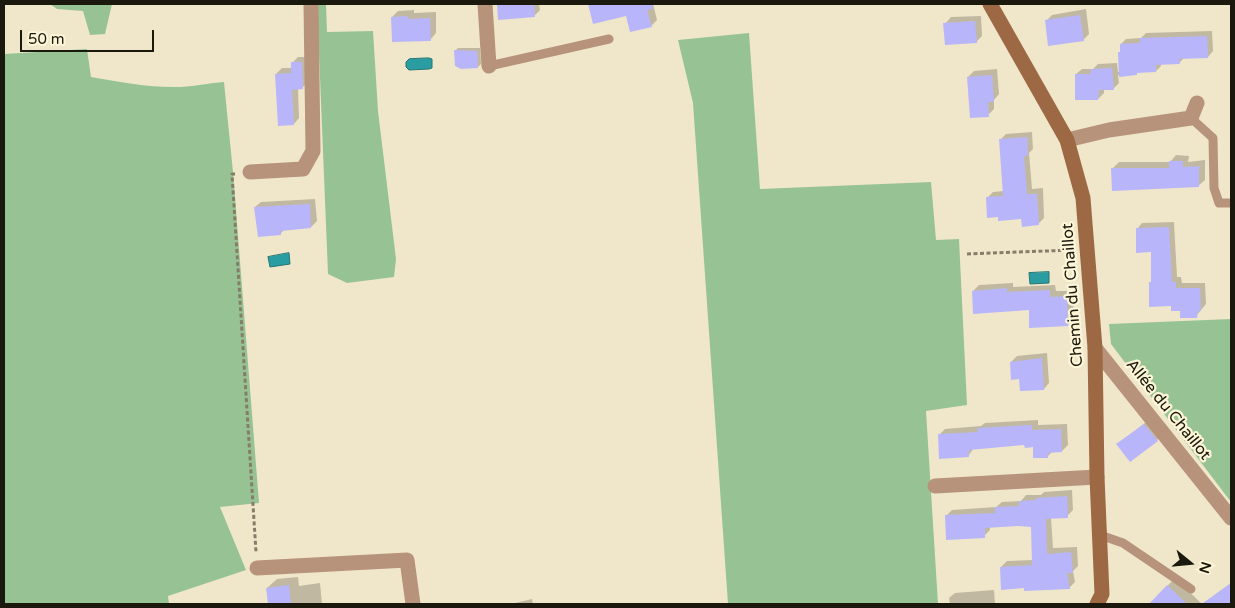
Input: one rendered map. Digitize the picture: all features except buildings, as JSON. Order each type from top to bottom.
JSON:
[{"type":"street","points":[[250,172],[303,169],[313,152],[311,4]]},
{"type":"street","points":[[485,4],[489,66]]},
{"type":"street","name":"Chemin du Chaillot","points":[[990,4],[1067,140],[1083,198],[1096,348],[1102,594],[1097,604]]},
{"type":"street","points":[[1067,140],[1109,130],[1190,118],[1197,103]]},
{"type":"street","name":"Allée du Chaillot","points":[[1096,348],[1231,518]]},
{"type":"street","points":[[935,486],[1098,477]]},
{"type":"street","points":[[257,568],[407,560],[414,604]]},
{"type":"lane","points":[[489,66],[609,39]]},
{"type":"lane","points":[[1190,118],[1213,138],[1214,188],[1219,202],[1231,203]]},
{"type":"lane","points":[[1100,535],[1123,543],[1191,589]]},
{"type":"path","points":[[250,172],[232,174],[257,568]]},
{"type":"path","points":[[968,254],[1088,250]]},
{"type":"green space","points":[[50,4],[112,4],[105,34],[90,35],[83,11],[57,9]]},
{"type":"green space","points":[[317,4],[326,4],[327,32],[373,31],[378,111],[396,259],[394,277],[347,283],[328,274]]},
{"type":"green space","points":[[749,33],[760,189],[931,182],[936,240],[959,239],[967,405],[926,411],[938,604],[728,604],[693,103],[678,40]]},
{"type":"green space","points":[[87,49],[91,77],[158,87],[187,87],[224,82],[233,172],[259,503],[220,507],[246,570],[168,596],[169,604],[4,604],[4,54]]},
{"type":"green space","points":[[1231,319],[1231,502],[1111,344],[1109,324]]},
{"type":"water","points":[[409,59],[432,59],[432,68],[409,70],[406,67],[406,62]]},
{"type":"water","points":[[289,253],[290,264],[270,267],[268,257]]},
{"type":"water","points":[[1049,272],[1049,283],[1030,284],[1029,273]]}]
